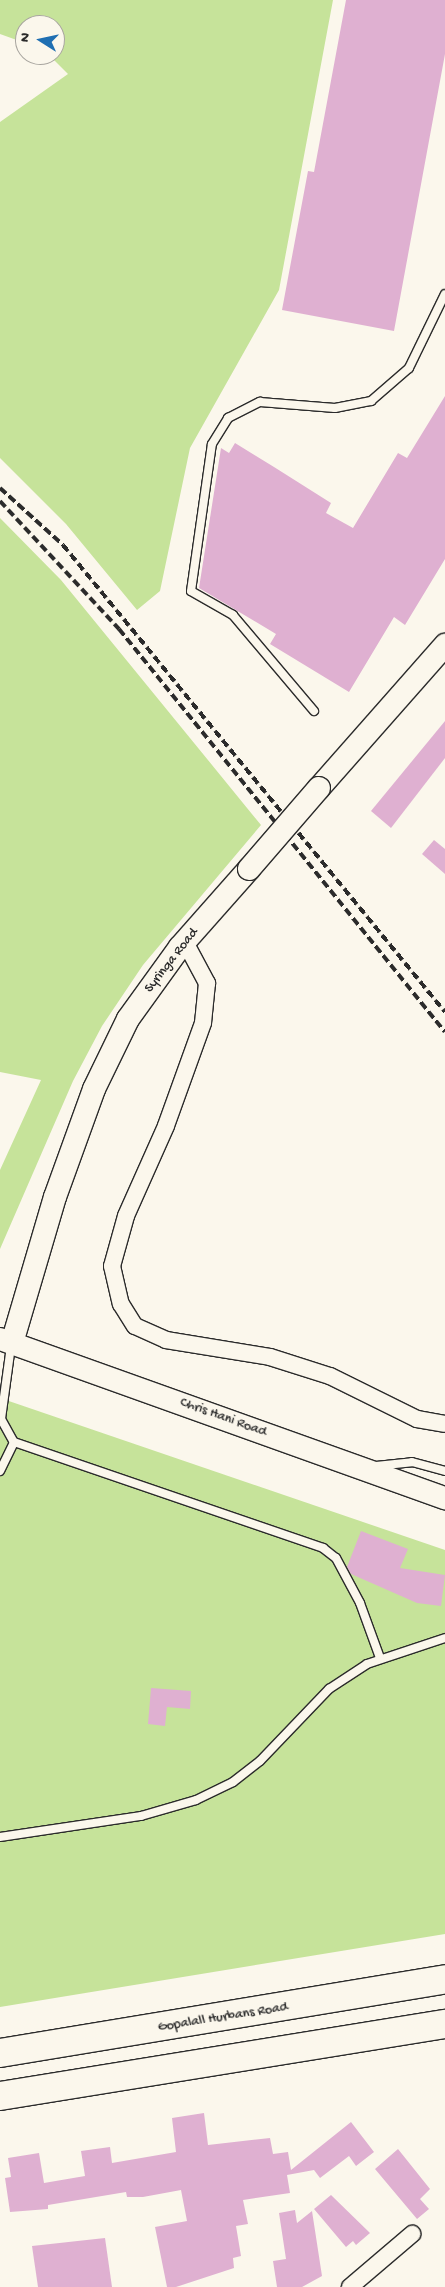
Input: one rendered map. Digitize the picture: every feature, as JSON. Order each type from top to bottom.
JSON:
[{"type":"highway","name":"Gopalall Hurbans Road","points":[[0,2053],[445,1979]]},
{"type":"highway","points":[[0,2096],[445,2024]]},
{"type":"street","name":"Syringa Road","points":[[6,1341],[94,1089],[128,1019],[185,942],[445,645]]},
{"type":"street","points":[[185,942],[207,983],[203,1023],[166,1126],[126,1216],[112,1266],[121,1304],[135,1326],[166,1340],[270,1357],[330,1376],[416,1419],[445,1424]]},
{"type":"street","name":"Chris Hani Road","points":[[6,1341],[445,1498]]},
{"type":"street","points":[[350,2287],[412,2234]]},
{"type":"lane","points":[[314,710],[233,615],[191,591],[212,444],[228,418],[260,402],[335,408],[371,401],[409,368],[445,294]]},
{"type":"lane","points":[[6,1341],[1,1419],[14,1442],[323,1548],[336,1558],[360,1603],[380,1658]]},
{"type":"lane","points":[[0,1471],[14,1442]]},
{"type":"lane","points":[[361,1467],[412,1462],[445,1471]]},
{"type":"lane","points":[[0,1837],[141,1816],[233,1782],[260,1761],[329,1689],[380,1658],[445,1638]]},
{"type":"green space","points":[[0,0],[333,0],[279,290],[190,448],[160,591],[137,610],[66,524],[0,458],[0,122],[68,74],[59,65],[65,65],[65,15],[15,15],[15,39],[0,34]]},
{"type":"green space","points":[[0,518],[61,580],[261,825],[143,965],[102,1026],[73,1081],[0,1249],[0,1170],[41,1080],[0,1072]]},
{"type":"green space","points":[[0,1398],[445,1550],[445,1934],[0,2007]]},
{"type":"building","points":[[346,0],[445,0],[445,54],[394,331],[282,310],[308,171],[314,172]]},
{"type":"building","points":[[445,396],[445,559],[405,625],[394,617],[349,692],[270,644],[276,634],[199,588],[221,448],[229,453],[235,443],[331,503],[326,513],[353,528],[398,453],[407,458]]},
{"type":"building","points":[[445,721],[445,758],[391,828],[371,811]]},
{"type":"building","points":[[434,840],[445,849],[445,874],[422,854]]},
{"type":"building","points":[[361,1531],[408,1549],[400,1568],[445,1575],[441,1606],[417,1603],[351,1574],[347,1567]]},
{"type":"building","points":[[151,1688],[191,1691],[190,1709],[167,1707],[165,1726],[148,1724]]},
{"type":"building","points":[[204,2113],[208,2145],[270,2138],[273,2154],[288,2152],[291,2170],[351,2122],[374,2152],[356,2166],[349,2156],[320,2178],[314,2170],[287,2175],[290,2193],[243,2200],[248,2224],[236,2226],[241,2256],[233,2258],[234,2268],[176,2287],[167,2287],[155,2227],[187,2221],[181,2190],[143,2197],[127,2197],[126,2192],[48,2205],[48,2209],[10,2212],[5,2178],[11,2177],[8,2158],[39,2153],[44,2183],[85,2176],[81,2151],[110,2147],[112,2163],[176,2152],[172,2118]]},
{"type":"building","points":[[398,2149],[430,2189],[420,2199],[429,2209],[417,2219],[375,2169]]},
{"type":"building","points":[[331,2195],[370,2233],[356,2245],[353,2241],[346,2247],[314,2209]]},
{"type":"building","points":[[295,2210],[297,2223],[312,2211],[322,2276],[302,2287],[277,2287],[273,2261],[286,2259],[279,2213]]},
{"type":"building","points":[[105,2238],[112,2287],[38,2287],[32,2246]]},
{"type":"railway","points":[[0,488],[63,545],[445,1012]]},
{"type":"railway","points":[[0,501],[119,629],[445,1032]]}]
